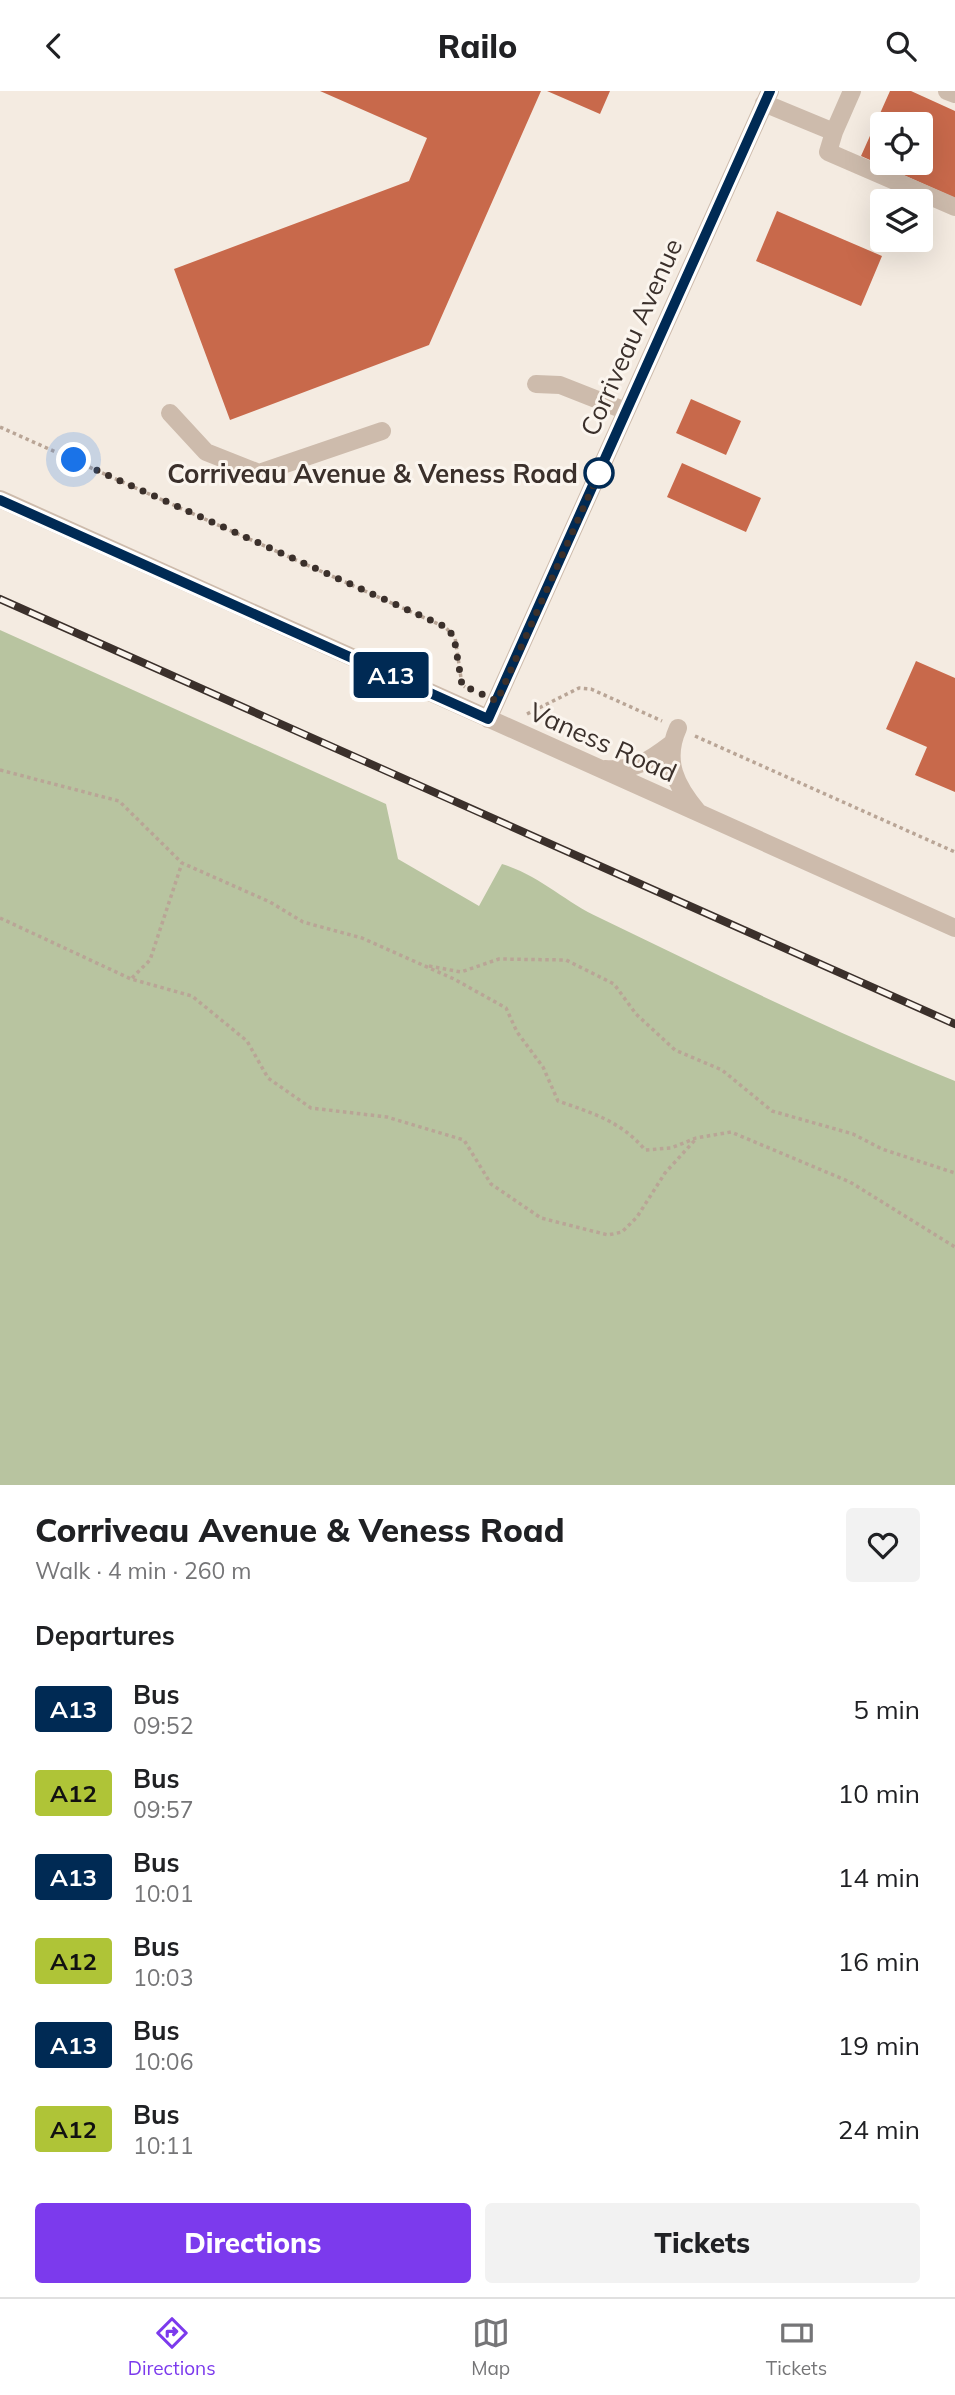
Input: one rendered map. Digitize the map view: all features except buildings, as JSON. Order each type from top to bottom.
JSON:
[{"type":"street","points":[[852,91],[828,152],[955,207]]},
{"type":"street","points":[[947,91],[955,94]]},
{"type":"street","points":[[767,97],[834,132]]},
{"type":"street","name":"Corriveau Avenue","points":[[488,719],[767,97]]},
{"type":"street","points":[[536,384],[560,384],[626,411]]},
{"type":"street","points":[[170,413],[206,452],[259,473],[382,431]]},
{"type":"street","name":"Vaness Road","points":[[0,499],[955,928]]},
{"type":"street","points":[[597,768],[630,769],[647,762],[674,736]]},
{"type":"street","points":[[674,736],[670,757],[676,781],[701,815]]},
{"type":"path","points":[[0,427],[446,627],[454,637],[462,685],[497,701],[529,715],[579,688],[591,689],[674,736],[955,852]]},
{"type":"path","points":[[0,771],[119,801],[182,863],[270,902],[303,922],[362,938],[506,1008],[517,1032],[543,1067],[558,1101],[603,1117],[630,1132],[645,1150],[671,1148],[696,1138],[731,1132],[850,1182],[955,1247]]},
{"type":"path","points":[[131,979],[150,960],[182,863]]},
{"type":"path","points":[[0,918],[131,979],[192,996],[247,1041],[268,1078],[311,1108],[387,1117],[464,1140],[491,1184],[541,1218],[608,1235],[622,1232],[637,1217],[665,1173],[696,1138]]},
{"type":"path","points":[[422,965],[461,972],[499,959],[566,960],[614,984],[636,1014],[675,1050],[723,1070],[772,1111],[853,1134],[881,1149],[955,1173]]},
{"type":"green space","points":[[0,630],[386,804],[398,859],[479,906],[502,864],[540,882],[600,918],[732,982],[955,1081],[955,1485],[0,1485]]},
{"type":"railway","points":[[0,599],[955,1024]]},
{"type":"bus line","name":"A13","points":[[0,500],[488,719],[770,91]]},
{"type":"place","name":"Corriveau Avenue & Veness Road","points":[[599,473]]},
{"type":"route","points":[[74,460],[446,627],[454,637],[462,685],[497,701],[599,473]]}]
